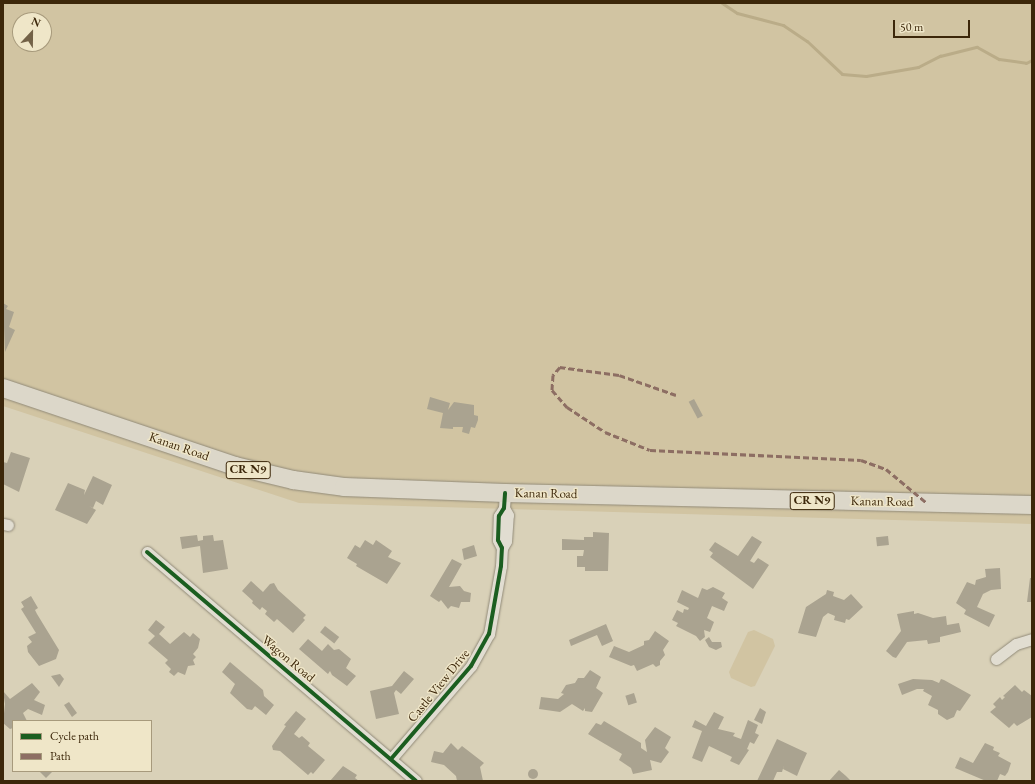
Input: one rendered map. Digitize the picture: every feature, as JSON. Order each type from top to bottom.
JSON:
[{"type":"main road","name":"Kanan Road","points":[[3,388],[235,466],[293,480],[344,487],[504,500],[1032,505]]},
{"type":"street","name":"Castle View Drive","points":[[390,759],[471,666],[489,634],[498,596],[502,548],[502,534],[499,516],[504,500]]},
{"type":"street","name":"Wagon Road","points":[[147,552],[416,781]]},
{"type":"street","points":[[996,659],[1016,644],[1032,639]]},
{"type":"shaded area","points":[[3,3],[1032,3],[1032,524],[299,503],[3,406]]},
{"type":"shaded area","points":[[754,630],[773,639],[775,646],[755,686],[751,687],[731,678],[729,672],[748,632]]},
{"type":"building","points":[[3,303],[8,306],[6,309],[14,312],[9,327],[15,330],[5,352]]},
{"type":"building","points":[[430,397],[450,403],[448,410],[454,402],[474,405],[474,415],[478,416],[475,428],[471,427],[469,434],[462,432],[463,427],[453,427],[453,429],[440,428],[443,413],[427,409]]},
{"type":"building","points":[[694,399],[703,416],[698,419],[689,402]]},
{"type":"building","points":[[11,452],[30,458],[19,492],[3,484],[3,462],[7,463]]},
{"type":"building","points":[[93,476],[112,485],[103,505],[96,501],[93,508],[89,506],[96,510],[87,524],[55,510],[68,483],[85,490],[84,495]]},
{"type":"building","points":[[593,532],[609,533],[608,571],[585,571],[585,567],[577,567],[577,556],[583,556],[584,550],[562,550],[562,539],[584,540],[584,537],[593,537]]},
{"type":"building","points":[[197,535],[198,541],[203,540],[203,536],[213,535],[214,541],[223,540],[228,569],[203,573],[200,546],[182,549],[180,537]]},
{"type":"building","points":[[752,536],[762,542],[750,561],[754,563],[758,558],[769,565],[753,589],[710,557],[713,553],[709,550],[715,542],[738,556]]},
{"type":"building","points":[[888,536],[889,545],[877,546],[876,537]]},
{"type":"building","points":[[365,540],[373,545],[376,540],[392,551],[388,557],[401,563],[387,584],[356,566],[357,564],[347,558],[355,545],[360,548]]},
{"type":"building","points":[[474,545],[477,556],[464,560],[462,549]]},
{"type":"building","points":[[452,559],[462,564],[449,587],[460,586],[464,591],[471,593],[470,602],[461,602],[459,608],[451,606],[448,609],[441,600],[439,602],[430,596]]},
{"type":"building","points":[[1000,568],[1001,589],[991,590],[983,594],[977,607],[995,615],[989,627],[964,614],[966,610],[956,603],[967,582],[975,585],[976,580],[986,577],[985,569]]},
{"type":"building","points":[[1030,578],[1032,578],[1032,602],[1027,602]]},
{"type":"building","points":[[251,581],[263,592],[270,584],[274,583],[278,590],[306,615],[303,618],[305,620],[293,633],[277,619],[274,622],[265,614],[267,611],[262,607],[260,610],[242,591]]},
{"type":"building","points":[[713,587],[725,593],[722,598],[728,602],[724,611],[712,606],[707,618],[714,622],[710,632],[704,630],[705,637],[700,641],[696,636],[676,626],[678,623],[672,620],[677,610],[683,613],[684,609],[688,610],[689,608],[677,602],[682,590],[698,598],[702,588],[707,590]]},
{"type":"building","points":[[827,590],[834,592],[833,596],[844,600],[851,594],[863,607],[849,620],[846,619],[845,623],[834,620],[835,616],[828,613],[823,617],[816,637],[798,633],[806,607],[826,594]]},
{"type":"building","points":[[31,596],[38,608],[35,610],[37,614],[59,650],[56,659],[39,666],[28,652],[27,646],[32,642],[28,637],[36,633],[21,609],[24,607],[21,602]]},
{"type":"building","points":[[914,611],[914,614],[918,613],[933,618],[946,616],[947,625],[959,623],[961,632],[940,637],[940,642],[928,644],[927,640],[907,642],[896,658],[893,657],[886,651],[901,631],[897,614]]},
{"type":"building","points":[[156,620],[165,627],[159,634],[170,644],[184,632],[190,637],[193,633],[200,639],[198,648],[193,654],[196,657],[193,660],[195,665],[188,666],[185,675],[178,672],[174,676],[169,672],[171,669],[165,663],[168,660],[148,643],[155,636],[148,630]]},
{"type":"building","points":[[606,624],[613,641],[602,646],[597,635],[571,646],[569,640]]},
{"type":"building","points":[[325,626],[339,637],[334,643],[320,632]]},
{"type":"building","points":[[655,631],[669,641],[663,650],[665,655],[660,661],[660,665],[656,667],[653,664],[637,671],[634,665],[631,666],[609,657],[614,646],[629,652],[644,645],[644,641],[649,640]]},
{"type":"building","points":[[709,637],[712,642],[721,642],[722,647],[716,650],[709,647],[705,640]]},
{"type":"building","points":[[308,639],[322,651],[328,644],[334,650],[339,649],[351,659],[346,668],[356,676],[347,686],[332,675],[330,671],[328,674],[299,649]]},
{"type":"building","points":[[230,662],[263,690],[264,696],[274,705],[266,715],[255,706],[252,710],[247,709],[230,693],[235,684],[222,672]]},
{"type":"building","points":[[590,670],[601,677],[596,688],[603,693],[592,712],[585,711],[585,708],[583,711],[572,704],[560,712],[539,709],[541,697],[558,699],[564,694],[561,693],[566,685],[575,683],[578,678],[584,678]]},
{"type":"building","points":[[404,671],[414,679],[401,694],[396,690],[394,693],[399,714],[376,719],[370,691],[392,686]]},
{"type":"building","points":[[60,674],[64,679],[59,687],[51,676]]},
{"type":"building","points":[[913,679],[932,680],[939,683],[941,679],[971,695],[960,711],[957,710],[954,717],[947,720],[938,714],[938,710],[928,705],[932,696],[923,691],[924,689],[917,689],[902,695],[898,684]]},
{"type":"building","points":[[32,683],[40,692],[34,700],[45,705],[42,715],[28,709],[23,713],[26,720],[12,720],[12,728],[10,729],[3,723],[5,704],[3,691],[10,699]]},
{"type":"building","points":[[1015,685],[1022,692],[1024,690],[1032,696],[1032,717],[1017,726],[1014,723],[1009,728],[990,712],[996,707],[993,704],[1000,697],[1002,700],[1005,697],[1003,696]]},
{"type":"building","points":[[634,693],[637,703],[628,705],[625,696]]},
{"type":"building","points":[[69,702],[77,713],[72,717],[64,705]]},
{"type":"building","points":[[760,708],[766,712],[762,724],[754,720]]},
{"type":"building","points":[[296,711],[306,719],[294,734],[299,738],[302,736],[310,743],[308,746],[325,760],[313,774],[311,772],[308,775],[280,751],[273,750],[272,746],[286,726],[284,725]]},
{"type":"building","points":[[714,712],[724,717],[718,729],[735,733],[733,736],[741,739],[748,720],[758,725],[755,733],[759,735],[754,744],[750,742],[747,749],[749,750],[739,765],[730,761],[732,757],[709,746],[702,762],[692,758],[702,731],[692,727],[695,720],[706,726]]},
{"type":"building","points":[[604,721],[641,743],[641,748],[647,752],[645,740],[655,727],[671,737],[665,748],[669,752],[661,763],[650,760],[652,770],[633,774],[631,768],[619,760],[622,754],[588,734],[596,723],[601,725]]},
{"type":"building","points":[[777,739],[807,753],[797,776],[783,769],[784,765],[782,772],[777,772],[773,781],[757,781]]},
{"type":"building","points":[[451,743],[458,750],[462,746],[484,763],[480,767],[483,781],[457,781],[456,776],[444,765],[431,762],[434,751],[443,753]]},
{"type":"building","points":[[985,743],[994,747],[993,750],[1000,753],[998,756],[1011,763],[1005,776],[1000,774],[997,781],[986,781],[955,768],[960,757],[973,763]]},
{"type":"building","points":[[343,766],[357,775],[355,778],[359,781],[330,781]]},
{"type":"building","points":[[531,769],[535,769],[537,770],[537,778],[531,779],[528,776],[528,772]]},
{"type":"building","points":[[839,770],[846,776],[851,781],[829,781]]},
{"type":"building","points":[[40,772],[52,772],[46,778]]},
{"type":"waterway","points":[[722,3],[737,13],[783,25],[807,41],[842,74],[866,76],[918,67],[940,56],[977,47],[999,59],[1026,63],[1032,60]]},
{"type":"marked path","points":[[676,395],[619,375],[560,367],[553,375],[552,390],[567,407],[605,432],[650,450],[861,460],[886,469],[927,503]]},
{"type":"cycle path","points":[[391,759],[471,666],[489,634],[501,566],[502,548],[498,540],[499,516],[504,508],[505,493]]},
{"type":"cycle path","points":[[147,552],[416,781]]}]
